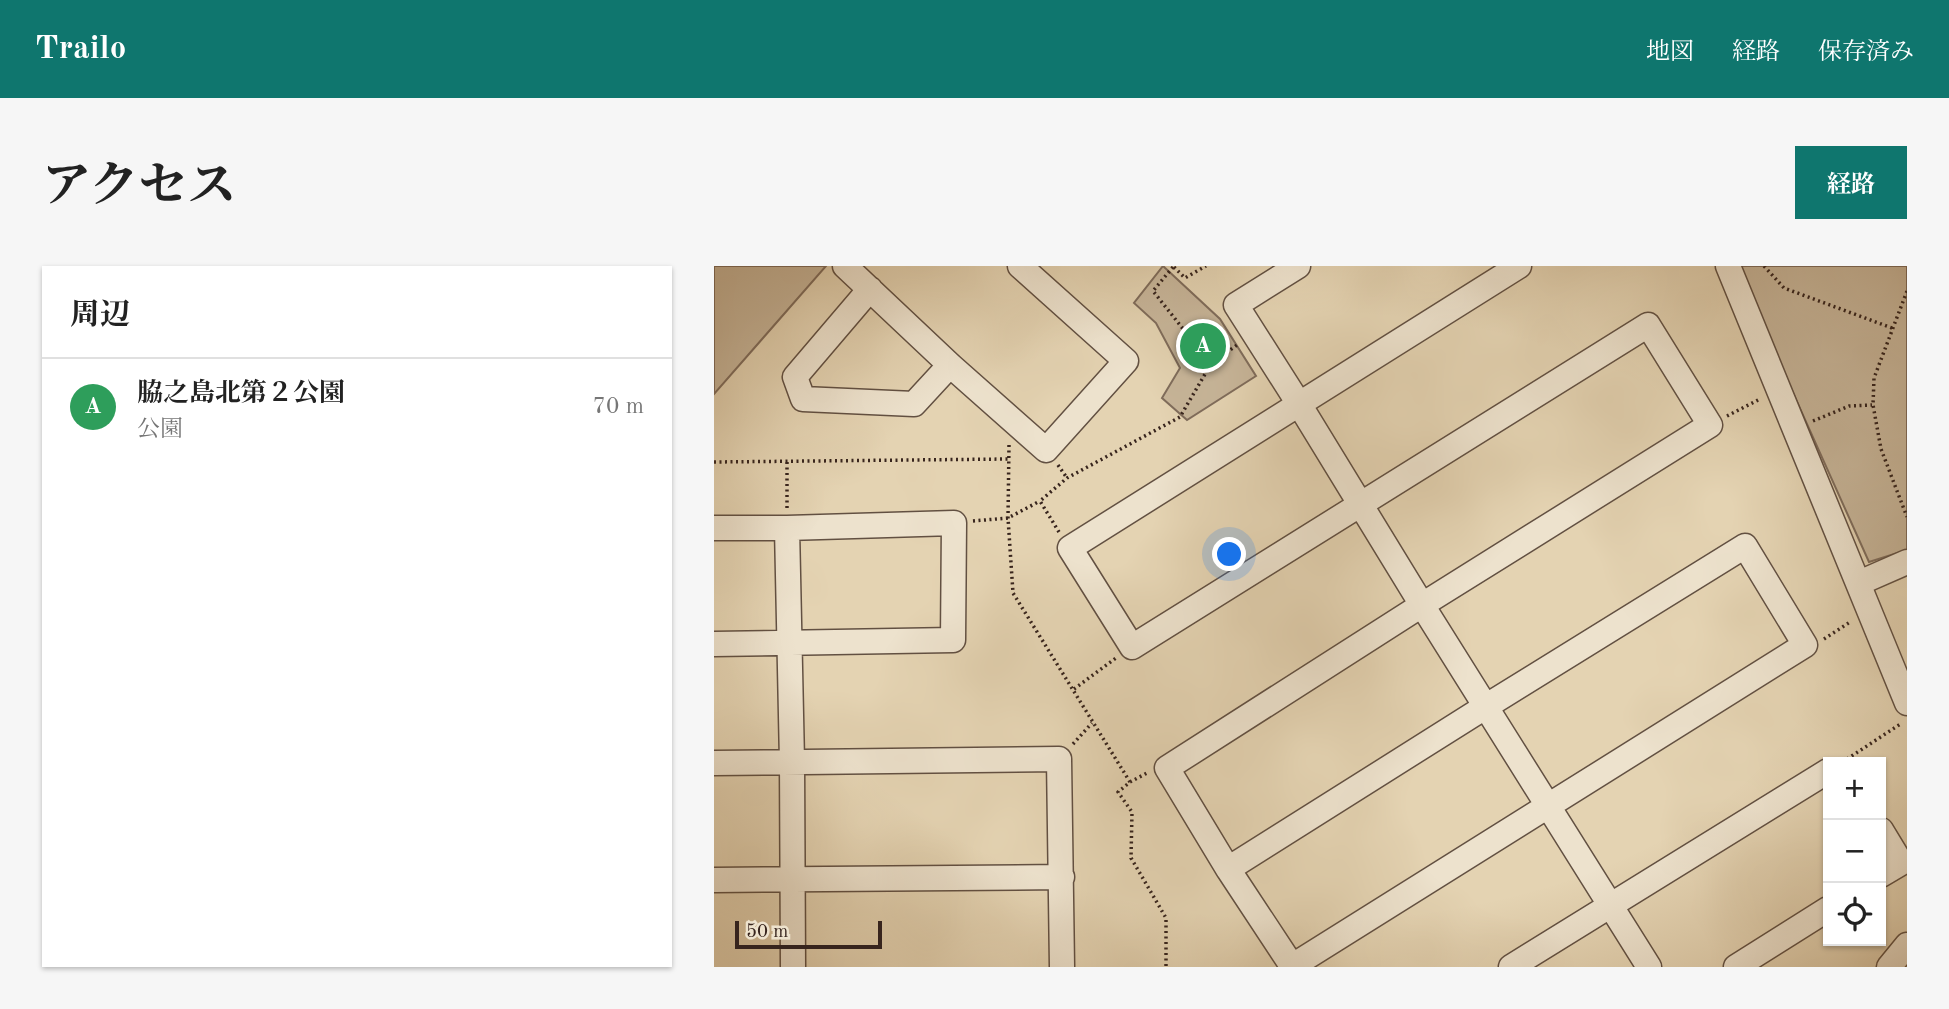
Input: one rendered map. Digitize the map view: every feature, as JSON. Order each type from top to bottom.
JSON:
[{"type":"street","points":[[845,266],[950,365],[1046,450],[1126,361],[1020,266]]},
{"type":"street","points":[[1298,266],[1236,305],[1648,967]]},
{"type":"street","points":[[1228,869],[1745,546],[1805,645],[1291,967],[1228,869],[1167,768],[1710,425],[1648,325],[1132,647],[1070,548],[1519,266]]},
{"type":"street","points":[[1728,266],[1907,703]]},
{"type":"street","points":[[870,289],[795,377],[803,399],[915,404],[950,365]]},
{"type":"street","points":[[714,528],[954,523],[953,640],[714,644]]},
{"type":"street","points":[[787,528],[793,967]]},
{"type":"street","points":[[1859,583],[1907,562]]},
{"type":"street","points":[[714,763],[1059,759],[1062,967]]},
{"type":"street","points":[[1511,967],[1823,774]]},
{"type":"street","points":[[1886,838],[1901,863],[1886,872]]},
{"type":"street","points":[[714,880],[1062,877]]},
{"type":"street","points":[[1736,967],[1823,912]]},
{"type":"street","points":[[1889,967],[1907,945]]},
{"type":"path","points":[[1206,266],[1185,278],[1173,266],[1153,291],[1211,364]]},
{"type":"path","points":[[1764,266],[1784,288],[1892,328]]},
{"type":"path","points":[[1907,291],[1874,378],[1873,405],[1881,449],[1907,517]]},
{"type":"path","points":[[954,523],[1008,518],[1040,501],[1067,478],[1180,416],[1211,364],[1252,334]]},
{"type":"path","points":[[1710,425],[1779,389]]},
{"type":"path","points":[[1795,429],[1849,406],[1873,405]]},
{"type":"path","points":[[1010,418],[1008,518],[1013,593],[1130,782],[1118,792],[1132,812],[1131,858],[1166,918],[1166,967]]},
{"type":"path","points":[[714,462],[1008,460]]},
{"type":"path","points":[[787,461],[787,528]]},
{"type":"path","points":[[1040,501],[1070,548]]},
{"type":"path","points":[[1805,645],[1821,640],[1869,610]]},
{"type":"path","points":[[1074,689],[1132,647]]},
{"type":"path","points":[[1850,757],[1907,719]]},
{"type":"path","points":[[1059,759],[1092,723]]},
{"type":"shaded area","points":[[714,266],[826,266],[714,394]]},
{"type":"shaded area","points":[[1163,266],[1220,319],[1256,376],[1187,420],[1162,398],[1180,368],[1156,323],[1134,303]]},
{"type":"shaded area","points":[[1736,266],[1907,266],[1907,550],[1869,562]]},
{"type":"place","name":"脇之島北第２公園","points":[[1203,346]]}]
